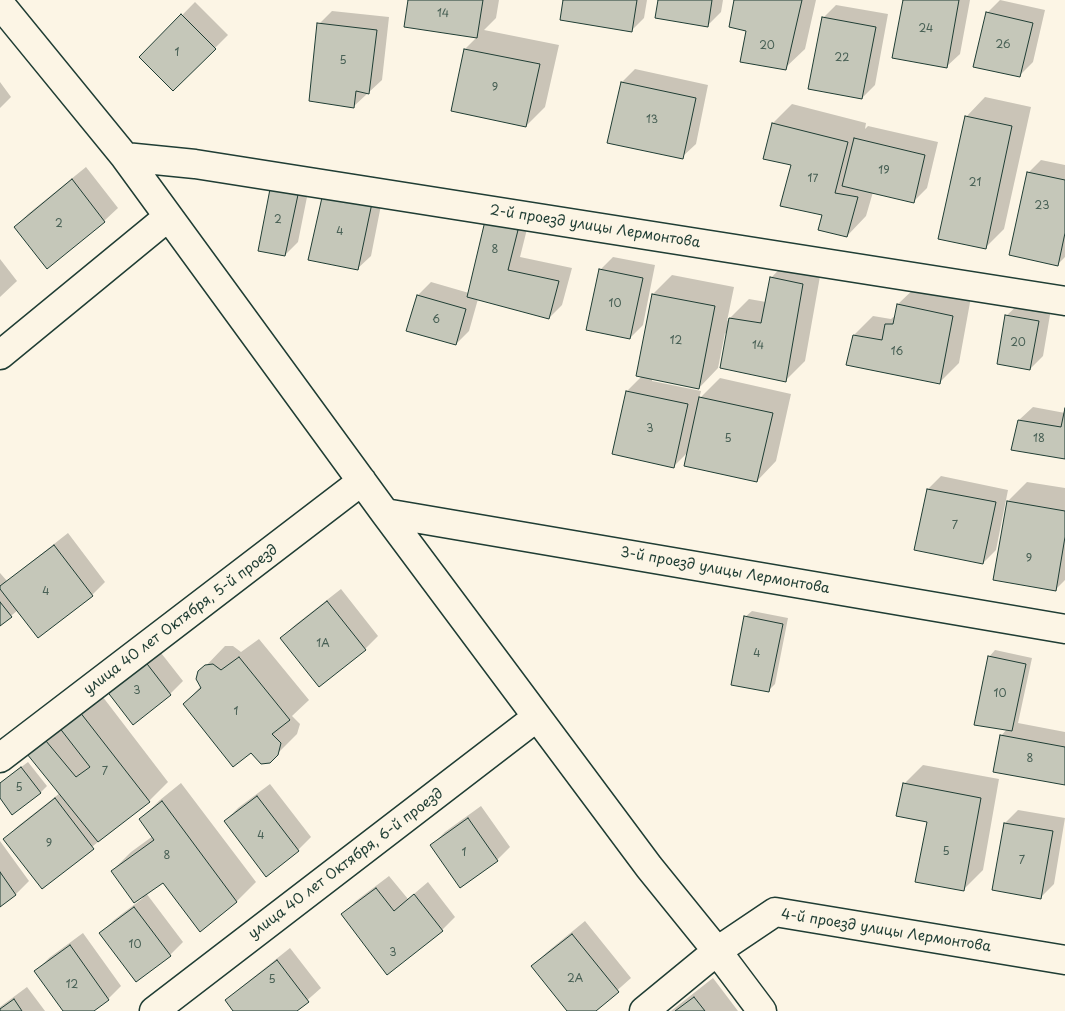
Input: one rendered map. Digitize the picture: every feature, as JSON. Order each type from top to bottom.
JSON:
[{"type":"street","points":[[0,4],[125,157],[385,513],[537,717],[649,867],[762,1011]]},
{"type":"street","name":"2-й проезд улицы Лермонтова","points":[[125,157],[195,164],[1065,301]]},
{"type":"street","points":[[0,355],[168,217]]},
{"type":"street","name":"улица 40 лет Октября, 5-й проезд","points":[[0,758],[362,481]]},
{"type":"street","name":"3-й проезд улицы Лермонтова","points":[[385,513],[1065,629]]},
{"type":"street","name":"улица 40 лет Октября, 6-й проезд","points":[[154,1011],[537,717]]},
{"type":"street","name":"4-й проезд улицы Лермонтова","points":[[644,1011],[717,952],[775,912],[1065,960]]},
{"type":"building","points":[[408,0],[483,0],[477,38],[404,27]]},
{"type":"building","points":[[563,0],[637,0],[632,32],[560,20]]},
{"type":"building","points":[[658,0],[712,0],[708,27],[655,18]]},
{"type":"building","points":[[734,0],[802,0],[786,70],[740,62],[746,31],[729,27]]},
{"type":"building","points":[[903,0],[959,0],[947,68],[892,58]]},
{"type":"building","points":[[986,12],[1033,23],[1020,77],[973,67]]},
{"type":"building","points":[[181,14],[216,49],[173,91],[139,57]]},
{"type":"building","points":[[822,17],[876,27],[862,99],[808,89]]},
{"type":"building","points":[[317,23],[377,30],[369,94],[356,91],[354,108],[309,101]]},
{"type":"building","points":[[464,49],[540,64],[526,127],[451,111]]},
{"type":"building","points":[[621,82],[696,98],[683,159],[607,143]]},
{"type":"building","points":[[965,116],[1012,126],[986,249],[938,239]]},
{"type":"building","points":[[772,123],[848,142],[835,193],[858,197],[847,237],[818,230],[822,215],[780,206],[791,165],[763,159]]},
{"type":"building","points":[[854,138],[925,155],[914,203],[842,186]]},
{"type":"building","points":[[1027,172],[1065,180],[1065,233],[1058,266],[1009,255]]},
{"type":"building","points":[[72,179],[105,222],[47,269],[14,227]]},
{"type":"building","points":[[271,184],[299,190],[285,256],[258,251]]},
{"type":"building","points":[[323,193],[372,203],[358,270],[308,260]]},
{"type":"building","points":[[485,221],[518,230],[508,270],[559,281],[549,319],[467,297]]},
{"type":"building","points":[[599,269],[643,278],[630,339],[586,330]]},
{"type":"building","points":[[770,277],[803,284],[786,382],[720,368],[729,318],[761,323]]},
{"type":"building","points":[[652,294],[715,306],[699,389],[636,376]]},
{"type":"building","points":[[417,295],[466,309],[456,345],[406,331]]},
{"type":"building","points":[[897,304],[953,316],[940,384],[846,365],[853,335],[882,340],[885,324],[893,324]]},
{"type":"building","points":[[1005,315],[1039,321],[1030,370],[997,364]]},
{"type":"building","points":[[626,391],[688,404],[674,468],[612,454]]},
{"type":"building","points":[[699,397],[773,413],[757,482],[684,466]]},
{"type":"building","points":[[1065,408],[1065,459],[1011,450],[1018,420],[1061,427]]},
{"type":"building","points":[[927,489],[996,502],[983,564],[914,550]]},
{"type":"building","points":[[1007,501],[1065,511],[1065,537],[1056,591],[993,580]]},
{"type":"building","points":[[54,545],[93,596],[38,638],[0,589],[0,586]]},
{"type":"building","points":[[327,601],[366,650],[319,687],[280,638]]},
{"type":"building","points":[[0,602],[12,617],[0,626]]},
{"type":"building","points":[[744,616],[783,624],[769,692],[731,685]]},
{"type":"building","points":[[141,656],[171,695],[133,725],[103,686]]},
{"type":"building","points":[[988,656],[1026,664],[1012,731],[974,725]]},
{"type":"building","points":[[239,657],[290,720],[272,734],[281,743],[278,755],[270,763],[261,764],[251,753],[233,767],[183,704],[201,688],[196,679],[198,671],[205,665],[213,664],[221,670]]},
{"type":"building","points":[[76,707],[150,802],[98,842],[23,749],[41,735],[76,777],[90,767],[55,722]]},
{"type":"building","points":[[1000,735],[1065,747],[1065,785],[993,772]]},
{"type":"building","points":[[21,767],[41,793],[12,815],[0,798],[0,783]]},
{"type":"building","points":[[903,783],[981,798],[964,891],[915,882],[927,822],[896,816]]},
{"type":"building","points":[[257,796],[299,851],[266,877],[224,821]]},
{"type":"building","points":[[55,798],[94,849],[42,889],[3,839]]},
{"type":"building","points":[[162,801],[237,902],[200,932],[163,883],[134,903],[111,871],[154,840],[139,819]]},
{"type":"building","points":[[468,818],[498,861],[460,888],[430,845]]},
{"type":"building","points":[[1004,823],[1053,831],[1041,899],[992,890]]},
{"type":"building","points":[[0,872],[16,895],[0,907]]},
{"type":"building","points":[[376,888],[394,911],[414,894],[443,931],[387,975],[341,914]]},
{"type":"building","points":[[134,907],[171,956],[136,982],[99,933]]},
{"type":"building","points":[[572,934],[619,992],[596,1011],[567,1011],[531,966]]},
{"type":"building","points":[[70,945],[109,1000],[94,1011],[63,1011],[34,971]]},
{"type":"building","points":[[277,960],[309,1002],[297,1011],[233,1011],[225,1000]]},
{"type":"building","points":[[694,997],[705,1011],[675,1011]]},
{"type":"building","points":[[14,999],[22,1011],[0,1011],[0,1009]]}]
